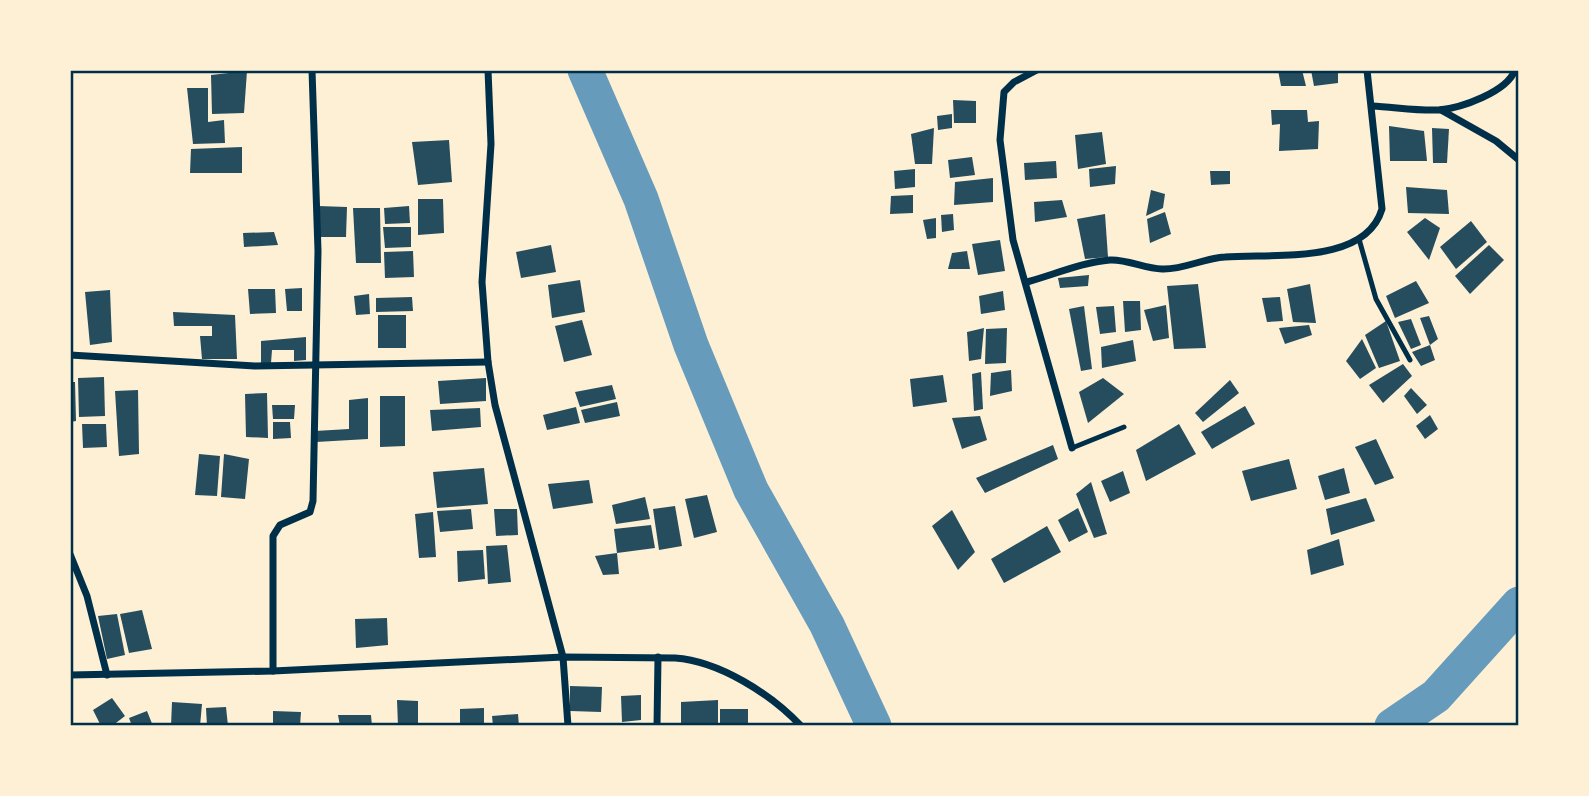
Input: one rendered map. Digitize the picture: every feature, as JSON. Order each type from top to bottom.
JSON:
[{"type":"street","points":[[273,671],[273,536],[280,525],[310,512],[313,501],[318,251],[312,70]]},
{"type":"street","points":[[488,70],[491,144],[482,282],[488,362],[495,405],[563,657],[568,726]]},
{"type":"street","points":[[1037,70],[1014,82],[1004,92],[1000,128],[1013,240],[1072,449]]},
{"type":"street","points":[[1027,282],[1111,260],[1163,269],[1222,257],[1276,258],[1309,253],[1359,239],[1378,223],[1382,209],[1367,70]]},
{"type":"street","points":[[1372,106],[1441,110],[1500,88],[1512,78],[1515,70]]},
{"type":"street","points":[[1441,110],[1496,141],[1519,160]]},
{"type":"street","points":[[70,355],[315,366],[488,362]]},
{"type":"street","points":[[70,554],[87,596],[107,675]]},
{"type":"street","points":[[70,675],[273,671],[563,657],[690,659],[728,675],[769,698],[801,726]]},
{"type":"street","points":[[657,726],[658,657]]},
{"type":"lane","points":[[1359,239],[1376,299],[1410,360]]},
{"type":"lane","points":[[1072,449],[1124,427]]},
{"type":"building","points":[[1278,70],[1302,70],[1306,86],[1281,86]]},
{"type":"building","points":[[1311,70],[1338,70],[1338,83],[1314,86]]},
{"type":"building","points":[[247,71],[244,113],[212,114],[211,75]]},
{"type":"building","points":[[187,88],[208,88],[208,122],[224,120],[225,143],[193,144]]},
{"type":"building","points":[[953,100],[976,101],[976,123],[954,123]]},
{"type":"building","points":[[1271,110],[1307,110],[1308,122],[1319,121],[1318,149],[1279,151],[1280,124],[1272,125]]},
{"type":"building","points":[[952,114],[952,128],[938,130],[937,116]]},
{"type":"building","points":[[1389,126],[1424,131],[1427,161],[1390,161]]},
{"type":"building","points":[[934,128],[932,164],[915,164],[911,134]]},
{"type":"building","points":[[1432,128],[1449,129],[1447,163],[1433,163]]},
{"type":"building","points":[[1102,132],[1106,164],[1078,169],[1075,135]]},
{"type":"building","points":[[449,140],[452,182],[418,185],[412,142]]},
{"type":"building","points":[[242,147],[242,173],[190,173],[191,149]]},
{"type":"building","points":[[972,157],[975,175],[950,178],[948,160]]},
{"type":"building","points":[[1056,161],[1057,178],[1025,180],[1024,163]]},
{"type":"building","points":[[1116,166],[1115,184],[1090,187],[1089,169]]},
{"type":"building","points":[[915,169],[915,187],[895,189],[894,171]]},
{"type":"building","points":[[1210,171],[1230,171],[1230,184],[1211,185]]},
{"type":"building","points":[[993,178],[993,202],[954,205],[955,182]]},
{"type":"building","points":[[1406,187],[1447,190],[1449,214],[1408,213]]},
{"type":"building","points":[[1151,190],[1165,194],[1163,208],[1146,216]]},
{"type":"building","points":[[913,195],[913,213],[890,214],[891,196]]},
{"type":"building","points":[[418,199],[443,199],[444,233],[418,235]]},
{"type":"building","points":[[1062,200],[1067,217],[1035,222],[1034,202]]},
{"type":"building","points":[[318,206],[347,207],[346,237],[319,237]]},
{"type":"building","points":[[409,206],[410,223],[385,224],[384,208]]},
{"type":"building","points":[[353,208],[380,208],[381,263],[356,263]]},
{"type":"building","points":[[1165,212],[1171,234],[1150,243],[1147,219]]},
{"type":"building","points":[[953,214],[954,230],[942,232],[941,215]]},
{"type":"building","points":[[1105,214],[1108,257],[1085,259],[1077,219]]},
{"type":"building","points":[[936,218],[936,238],[927,239],[923,220]]},
{"type":"building","points":[[1425,218],[1440,228],[1429,260],[1407,232]]},
{"type":"building","points":[[1471,221],[1487,242],[1456,269],[1440,247]]},
{"type":"building","points":[[383,227],[411,227],[411,247],[385,248]]},
{"type":"building","points":[[274,232],[278,245],[244,247],[243,233]]},
{"type":"building","points":[[1000,240],[1005,271],[978,275],[972,244]]},
{"type":"building","points":[[551,245],[556,272],[521,278],[516,252]]},
{"type":"building","points":[[1489,245],[1504,260],[1470,294],[1455,276]]},
{"type":"building","points":[[413,251],[414,277],[385,278],[384,252]]},
{"type":"building","points":[[967,251],[970,269],[948,269],[952,253]]},
{"type":"building","points":[[1089,275],[1088,286],[1060,288],[1058,278]]},
{"type":"building","points":[[580,280],[585,312],[552,318],[548,285]]},
{"type":"building","points":[[1416,281],[1429,303],[1395,318],[1386,296]]},
{"type":"building","points":[[1198,284],[1206,348],[1174,349],[1167,286]]},
{"type":"building","points":[[1310,284],[1316,323],[1293,322],[1287,289]]},
{"type":"building","points":[[302,288],[302,311],[287,311],[285,289]]},
{"type":"building","points":[[248,289],[275,289],[276,313],[250,314]]},
{"type":"building","points":[[110,290],[112,342],[90,345],[85,292]]},
{"type":"building","points":[[1003,291],[1005,310],[981,314],[979,296]]},
{"type":"building","points":[[369,294],[370,314],[356,315],[354,296]]},
{"type":"building","points":[[412,297],[413,311],[376,312],[376,298]]},
{"type":"building","points":[[1280,297],[1283,321],[1267,322],[1262,298]]},
{"type":"building","points":[[1123,301],[1140,301],[1141,330],[1125,332]]},
{"type":"building","points":[[1166,305],[1169,338],[1153,341],[1144,310]]},
{"type":"building","points":[[1084,306],[1092,369],[1081,371],[1069,309]]},
{"type":"building","points":[[1114,306],[1116,332],[1100,334],[1096,307]]},
{"type":"building","points":[[173,312],[235,315],[237,359],[202,359],[200,336],[212,336],[212,326],[174,326]]},
{"type":"building","points":[[378,315],[406,315],[406,348],[378,348]]},
{"type":"building","points":[[1429,316],[1438,339],[1430,345],[1420,318]]},
{"type":"building","points":[[1411,319],[1421,345],[1411,349],[1398,322]]},
{"type":"building","points":[[582,320],[592,355],[564,362],[555,326]]},
{"type":"building","points":[[1386,321],[1400,361],[1379,368],[1365,335]]},
{"type":"building","points":[[1309,325],[1312,335],[1285,344],[1279,328]]},
{"type":"building","points":[[984,328],[981,359],[969,361],[967,332]]},
{"type":"building","points":[[1007,328],[1006,363],[985,364],[986,329]]},
{"type":"building","points":[[306,337],[306,360],[294,361],[294,350],[272,350],[271,363],[261,364],[261,341]]},
{"type":"building","points":[[1362,339],[1376,368],[1360,379],[1346,361]]},
{"type":"building","points":[[1133,340],[1136,361],[1102,368],[1101,347]]},
{"type":"building","points":[[1430,345],[1435,360],[1421,366],[1412,352]]},
{"type":"building","points":[[1403,364],[1412,376],[1383,403],[1369,385]]},
{"type":"building","points":[[1011,370],[1012,391],[990,396],[991,373]]},
{"type":"building","points":[[981,372],[983,409],[974,411],[972,374]]},
{"type":"building","points":[[943,375],[947,402],[913,407],[910,379]]},
{"type":"building","points":[[104,377],[105,416],[79,417],[78,378]]},
{"type":"building","points":[[486,378],[486,401],[440,404],[438,381]]},
{"type":"building","points":[[1103,378],[1124,394],[1088,423],[1079,392]]},
{"type":"building","points":[[1230,380],[1239,393],[1203,422],[1195,413]]},
{"type":"building","points":[[70,382],[75,382],[76,421],[70,422]]},
{"type":"building","points":[[612,385],[616,399],[580,407],[575,392]]},
{"type":"building","points":[[1411,388],[1427,405],[1417,414],[1404,396]]},
{"type":"building","points":[[138,390],[139,454],[119,456],[115,391]]},
{"type":"building","points":[[267,393],[268,438],[246,437],[245,394]]},
{"type":"building","points":[[380,396],[405,396],[405,446],[380,447]]},
{"type":"building","points":[[368,398],[368,439],[316,442],[315,431],[349,429],[349,400]]},
{"type":"building","points":[[617,402],[620,416],[585,423],[581,410]]},
{"type":"building","points":[[272,405],[295,405],[294,419],[273,419]]},
{"type":"building","points":[[1245,406],[1255,424],[1212,449],[1201,432]]},
{"type":"building","points":[[576,407],[580,423],[547,430],[543,415]]},
{"type":"building","points":[[480,408],[481,427],[432,431],[430,410]]},
{"type":"building","points":[[1430,415],[1438,429],[1425,439],[1416,426]]},
{"type":"building","points":[[980,416],[987,440],[962,449],[952,418]]},
{"type":"building","points":[[273,422],[290,422],[291,438],[273,439]]},
{"type":"building","points":[[82,424],[106,424],[107,447],[83,448]]},
{"type":"building","points":[[1179,424],[1196,454],[1146,481],[1136,450]]},
{"type":"building","points":[[1376,439],[1394,478],[1375,485],[1355,447]]},
{"type":"building","points":[[1053,445],[1058,459],[985,493],[976,478]]},
{"type":"building","points":[[199,454],[220,456],[217,496],[195,495]]},
{"type":"building","points":[[224,454],[249,459],[245,499],[221,497]]},
{"type":"building","points":[[1289,459],[1297,489],[1251,501],[1242,471]]},
{"type":"building","points":[[484,468],[488,504],[437,508],[433,472]]},
{"type":"building","points":[[1344,468],[1350,493],[1325,500],[1318,476]]},
{"type":"building","points":[[1123,471],[1130,493],[1110,502],[1101,481]]},
{"type":"building","points":[[589,480],[593,503],[553,509],[548,484]]},
{"type":"building","points":[[1091,482],[1107,534],[1094,538],[1076,494]]},
{"type":"building","points":[[707,495],[717,532],[694,538],[685,499]]},
{"type":"building","points":[[645,497],[650,519],[616,524],[612,505]]},
{"type":"building","points":[[1366,498],[1375,521],[1331,535],[1326,509]]},
{"type":"building","points":[[675,506],[682,546],[659,550],[653,509]]},
{"type":"building","points":[[1078,508],[1088,532],[1069,542],[1058,520]]},
{"type":"building","points":[[471,509],[473,529],[440,532],[437,511]]},
{"type":"building","points":[[494,509],[517,509],[518,535],[496,536]]},
{"type":"building","points":[[952,510],[975,552],[958,570],[932,526]]},
{"type":"building","points":[[433,512],[436,557],[419,558],[415,514]]},
{"type":"building","points":[[651,525],[655,548],[617,553],[614,529]]},
{"type":"building","points":[[1047,526],[1061,552],[1004,583],[991,559]]},
{"type":"building","points":[[1339,539],[1344,565],[1311,575],[1307,550]]},
{"type":"building","points":[[507,545],[511,582],[488,584],[486,546]]},
{"type":"building","points":[[483,550],[485,579],[458,582],[457,551]]},
{"type":"building","points":[[617,553],[619,574],[603,575],[595,556]]},
{"type":"building","points":[[142,610],[152,649],[129,653],[120,614]]},
{"type":"building","points":[[117,614],[125,655],[107,659],[98,616]]},
{"type":"building","points":[[387,618],[388,645],[356,648],[355,619]]},
{"type":"building","points":[[570,686],[602,687],[601,712],[570,711]]},
{"type":"building","points":[[641,695],[641,720],[622,722],[621,696]]},
{"type":"building","points":[[112,698],[125,716],[112,726],[101,726],[93,710]]},
{"type":"building","points":[[397,700],[418,701],[418,726],[398,726]]},
{"type":"building","points":[[718,700],[718,726],[681,726],[681,702]]},
{"type":"building","points":[[172,702],[202,704],[200,726],[171,726]]},
{"type":"building","points":[[226,707],[228,726],[207,726],[206,708]]},
{"type":"building","points":[[484,708],[484,726],[460,726],[460,709]]},
{"type":"building","points":[[720,709],[748,709],[748,726],[720,726]]},
{"type":"building","points":[[147,711],[153,726],[132,726],[129,718]]},
{"type":"building","points":[[273,711],[301,712],[300,726],[273,726]]},
{"type":"building","points":[[518,714],[519,726],[493,726],[492,716]]},
{"type":"building","points":[[338,715],[371,715],[372,726],[340,726]]},
{"type":"waterway","points":[[585,70],[641,199],[691,345],[751,490],[827,625],[874,726]]},
{"type":"waterway","points":[[1392,726],[1436,696],[1519,604]]}]
